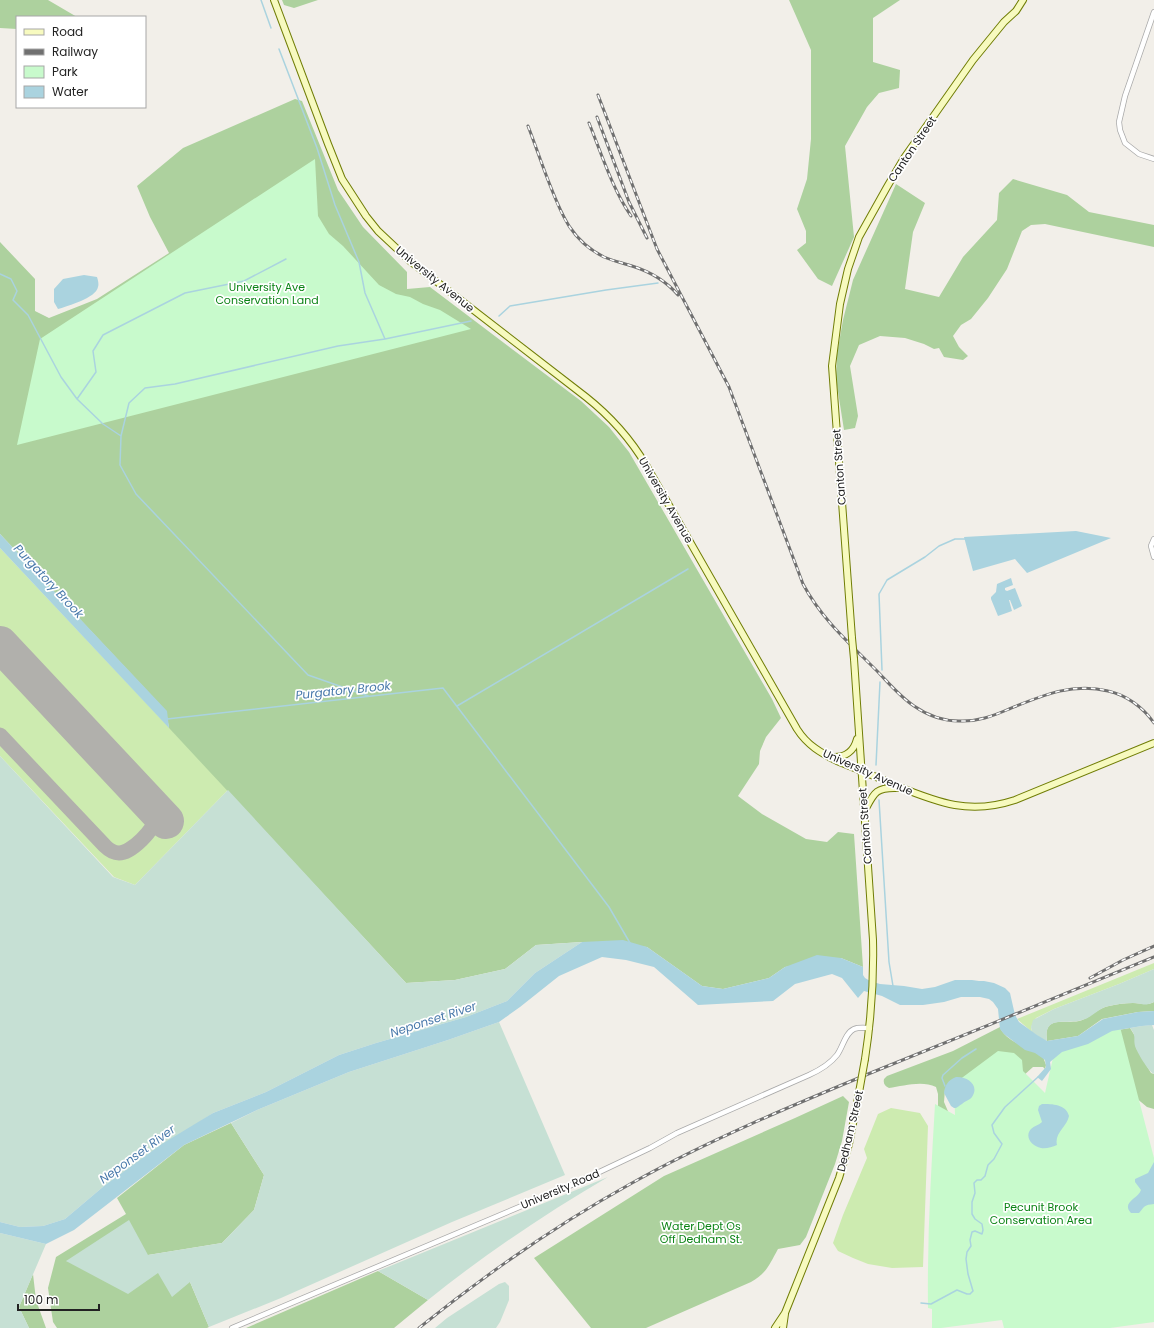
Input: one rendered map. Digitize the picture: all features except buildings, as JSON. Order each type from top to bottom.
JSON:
[{"type":"main road","name":"University Avenue","points":[[274,0],[342,179],[366,216],[378,231],[410,261],[541,360],[596,404],[623,432],[646,465],[797,729],[808,743],[827,756],[935,801],[966,807],[994,806],[1015,800],[1154,743]]},
{"type":"main road","name":"Canton Street","points":[[873,988],[873,921],[832,366],[840,304],[848,269],[859,237],[904,158],[973,60],[1004,22],[1016,11],[1023,0]]},
{"type":"main road","points":[[827,756],[839,757],[848,753],[854,748],[859,736]]},
{"type":"main road","points":[[864,812],[873,796],[879,790],[903,788]]},
{"type":"main road","name":"Dedham Street","points":[[775,1328],[785,1313],[840,1174],[851,1135],[865,1059],[870,1028],[873,988]]},
{"type":"main road","name":"Dedham Street","points":[[783,1328],[785,1313]]},
{"type":"street","points":[[1154,12],[1125,96],[1119,122],[1120,130],[1125,143],[1139,154],[1154,159]]},
{"type":"street","points":[[1154,539],[1151,546],[1154,557]]},
{"type":"street","name":"University Road","points":[[232,1328],[574,1184],[650,1148],[677,1133],[809,1075],[823,1068],[834,1058],[853,1030],[857,1028],[870,1028]]},
{"type":"green space","points":[[0,0],[48,0],[75,16],[16,16],[16,29],[0,28]]},
{"type":"green space","points":[[282,0],[318,0],[294,8],[284,5]]},
{"type":"green space","points":[[789,0],[900,0],[873,18],[873,62],[900,70],[899,88],[879,93],[867,107],[845,146],[854,237],[832,286],[818,279],[797,250],[806,243],[806,231],[797,209],[807,179],[811,139],[811,50]]},
{"type":"green space","points":[[295,99],[302,101],[338,190],[363,227],[407,272],[407,289],[430,287],[581,401],[609,427],[629,452],[772,699],[781,718],[766,737],[760,751],[759,764],[738,796],[762,814],[806,839],[827,842],[838,832],[854,834],[863,967],[841,958],[785,967],[769,978],[723,989],[702,986],[647,947],[582,942],[536,945],[505,969],[455,980],[406,983],[169,728],[166,711],[0,534],[0,242],[35,279],[35,311],[49,318],[97,299],[169,253],[150,217],[137,186],[183,148]]},
{"type":"green space","name":"University Ave Conservation Land","points":[[315,159],[318,216],[329,234],[343,246],[379,285],[396,294],[410,297],[423,304],[440,310],[471,329],[17,445],[40,339]]},
{"type":"green space","points":[[1013,179],[1067,195],[1089,212],[1154,225],[1154,247],[1045,224],[1031,225],[1022,231],[1007,269],[988,298],[971,319],[961,325],[953,336],[959,347],[968,356],[963,360],[944,357],[939,348],[934,349],[905,338],[880,336],[859,345],[850,366],[858,416],[855,428],[844,430],[836,379],[837,354],[843,320],[853,280],[896,184],[925,203],[913,232],[905,289],[939,297],[963,257],[997,220],[999,193]]},
{"type":"green space","points":[[0,548],[228,790],[135,885],[114,877],[0,756],[0,741],[102,850],[112,856],[122,858],[130,855],[173,815],[0,631]]},
{"type":"green space","points":[[0,663],[7,665],[143,810],[147,819],[146,826],[131,843],[122,848],[113,847],[109,844],[0,728]]},
{"type":"green space","points":[[0,756],[113,877],[135,885],[228,790],[406,983],[455,980],[505,969],[536,945],[582,942],[535,973],[507,1001],[466,1017],[339,1055],[266,1092],[213,1113],[104,1186],[65,1219],[43,1226],[20,1227],[0,1222]]},
{"type":"green space","points":[[1154,963],[1154,969],[1054,1009],[1036,1018],[1031,1027],[1032,1032],[1017,1019]]},
{"type":"green space","points":[[1154,969],[1154,1002],[1145,1005],[1130,1003],[1112,1005],[1105,1007],[1086,1019],[1057,1022],[1049,1027],[1047,1041],[1032,1032],[1031,1027],[1033,1020],[1054,1009]]},
{"type":"green space","points":[[1154,1002],[1154,1011],[1138,1012],[1102,1019],[1078,1036],[1047,1041],[1048,1027],[1056,1022],[1083,1020],[1101,1009],[1112,1005],[1130,1003],[1146,1004]]},
{"type":"green space","points":[[499,1022],[565,1175],[452,1222],[281,1298],[209,1327],[190,1282],[172,1297],[158,1273],[128,1294],[66,1261],[129,1220],[148,1255],[222,1243],[254,1210],[264,1175],[231,1123],[257,1110],[349,1072]]},
{"type":"green space","name":"Pecunit Brook Conservation Area","points":[[1119,1023],[1154,1158],[1154,1322],[1110,1328],[1004,1328],[1002,1320],[932,1328],[932,1309],[928,1308],[928,1257],[935,1104],[955,1115],[954,1091],[959,1080],[998,1051],[1014,1053],[1022,1060],[1023,1071],[1045,1093],[1055,1049]]},
{"type":"green space","points":[[1152,1025],[1154,1030],[1154,1074],[1138,1052],[1135,1046],[1134,1035],[1130,1028]]},
{"type":"green space","points":[[1000,1027],[1012,1041],[1043,1057],[1046,1065],[1045,1069],[1043,1067],[1033,1067],[1023,1076],[945,1089],[944,1102],[950,1116],[938,1115],[938,1094],[936,1087],[919,1084],[889,1088],[885,1085],[884,1079],[887,1076],[953,1051]]},
{"type":"green space","points":[[1130,1028],[1135,1036],[1136,1048],[1151,1073],[1154,1074],[1154,1109],[1147,1107],[1135,1097],[1118,1030]]},
{"type":"green space","name":"Water Dept Os Off Dedham St.","points":[[843,1096],[849,1102],[842,1141],[835,1164],[806,1237],[800,1245],[778,1249],[764,1272],[751,1282],[646,1328],[591,1328],[534,1258],[664,1176]]},
{"type":"green space","points":[[891,1108],[920,1113],[928,1126],[923,1267],[892,1268],[868,1264],[838,1251],[833,1243],[867,1158],[864,1149],[878,1114]]},
{"type":"green space","points":[[231,1123],[264,1175],[254,1210],[222,1243],[148,1255],[66,1261],[159,1273],[190,1282],[209,1327],[57,1328],[53,1322],[48,1288],[56,1257],[126,1214],[117,1198],[184,1145]]},
{"type":"green space","points":[[608,1177],[561,1205],[516,1235],[428,1300],[378,1271]]},
{"type":"green space","points":[[0,1233],[46,1244],[19,1307],[29,1328],[0,1328]]},
{"type":"green space","points":[[378,1271],[428,1300],[394,1328],[246,1328]]},
{"type":"green space","points":[[33,1274],[36,1300],[46,1328],[29,1328],[19,1307]]},
{"type":"green space","points":[[505,1282],[509,1286],[509,1300],[496,1328],[435,1328],[447,1318],[499,1284]]},
{"type":"water","points":[[84,275],[97,277],[98,287],[96,291],[81,301],[58,309],[54,302],[54,289],[63,279]]},
{"type":"water","points":[[1076,531],[1111,538],[1027,573],[1015,559],[973,571],[964,537]]},
{"type":"water","points":[[0,534],[167,711],[169,728],[0,548]]},
{"type":"water","points":[[1011,578],[1013,585],[1005,588],[1005,590],[1007,591],[1015,588],[1022,606],[1014,610],[1009,600],[1012,611],[998,616],[991,597],[996,592],[997,584]]},
{"type":"water","points":[[623,940],[647,947],[702,986],[723,989],[769,978],[785,967],[817,955],[841,958],[863,967],[863,975],[865,978],[880,984],[922,989],[935,987],[955,980],[972,980],[994,983],[1005,988],[1010,993],[1015,1015],[1019,1022],[1047,1041],[1078,1036],[1103,1019],[1138,1012],[1154,1011],[1154,1025],[1112,1031],[1088,1044],[1062,1052],[1050,1062],[1051,1069],[1042,1081],[1037,1077],[1046,1067],[1045,1060],[1035,1053],[1025,1050],[1004,1034],[1000,1029],[998,1009],[989,999],[980,997],[961,997],[944,1002],[923,1005],[900,1005],[882,996],[864,991],[858,998],[842,978],[832,974],[795,984],[773,1001],[698,1005],[654,967],[626,960],[602,957],[559,976],[499,1022],[349,1072],[257,1110],[184,1145],[74,1230],[46,1244],[0,1233],[0,1222],[20,1227],[43,1226],[65,1219],[104,1186],[162,1144],[213,1113],[266,1092],[339,1055],[466,1017],[507,1001],[535,973],[582,942]]},
{"type":"water","points":[[956,1077],[964,1078],[971,1082],[974,1093],[971,1098],[954,1108],[951,1106],[944,1093],[947,1083]]},
{"type":"water","points":[[1042,1104],[1062,1107],[1069,1116],[1057,1137],[1057,1145],[1045,1148],[1038,1147],[1032,1143],[1028,1135],[1031,1129],[1042,1122],[1038,1110],[1039,1106]]},
{"type":"water","points":[[1154,1162],[1154,1204],[1145,1206],[1139,1213],[1131,1213],[1128,1209],[1129,1203],[1141,1190],[1135,1182],[1135,1179],[1148,1173]]},
{"type":"waterway","points":[[261,0],[271,28]]},
{"type":"waterway","points":[[279,49],[317,148],[335,205],[359,262],[365,293],[385,339]]},
{"type":"waterway","points":[[77,399],[96,372],[93,351],[103,335],[185,293],[244,281],[286,259]]},
{"type":"waterway","points":[[0,274],[11,279],[17,291],[13,300],[28,315],[61,377],[77,399],[103,424],[121,436]]},
{"type":"waterway","points":[[499,316],[510,306],[658,283]]},
{"type":"waterway","points":[[368,696],[308,675],[136,494],[120,465],[121,436],[129,403],[145,388],[175,384],[338,346],[385,339],[471,321]]},
{"type":"waterway","points":[[882,670],[879,594],[887,580],[925,557],[939,546],[955,539],[965,539]]},
{"type":"waterway","points":[[457,706],[688,569]]},
{"type":"waterway","points":[[876,765],[880,682]]},
{"type":"waterway","name":"Purgatory Brook","points":[[167,719],[443,688],[609,907],[630,943]]},
{"type":"waterway","points":[[879,800],[889,962],[893,986]]},
{"type":"waterway","points":[[945,1086],[942,1078],[943,1075],[962,1058],[976,1049]]},
{"type":"waterway","points":[[921,1303],[931,1304],[957,1290],[967,1294],[970,1294],[973,1291],[968,1274],[966,1259],[967,1252],[971,1246],[970,1240],[972,1232],[975,1231],[982,1234],[983,1230],[982,1224],[975,1219],[972,1214],[972,1202],[975,1193],[974,1183],[977,1180],[981,1180],[985,1176],[988,1165],[994,1159],[1002,1144],[994,1133],[992,1125],[1005,1107],[1038,1077]]},
{"type":"taxiway","points":[[0,656],[16,661]]},
{"type":"taxiway","points":[[0,735],[105,846],[113,852],[119,853],[130,849],[147,834],[154,822],[155,817],[149,803]]},
{"type":"runway","points":[[0,644],[166,821]]},
{"type":"railway","points":[[598,95],[657,249],[729,387],[803,584],[818,608],[827,619],[903,698],[924,712],[941,719],[966,721],[985,718],[1045,695],[1069,689],[1082,688],[1108,691],[1121,695],[1134,702],[1150,717],[1154,723]]},
{"type":"railway","points":[[597,117],[629,202],[647,238]]},
{"type":"railway","points":[[589,123],[613,183],[631,216]]},
{"type":"railway","points":[[528,126],[557,204],[575,234],[592,250],[604,257],[639,268],[652,274],[668,285],[678,295]]},
{"type":"railway","points":[[1090,978],[1123,960],[1154,946]]},
{"type":"railway","points":[[419,1328],[470,1288],[549,1233],[604,1199],[661,1167],[751,1124],[873,1072],[1154,957]]},
{"type":"water label","name":"Neponset River","points":[[433,1019]]},
{"type":"water label","name":"Neponset River","points":[[137,1154]]}]
